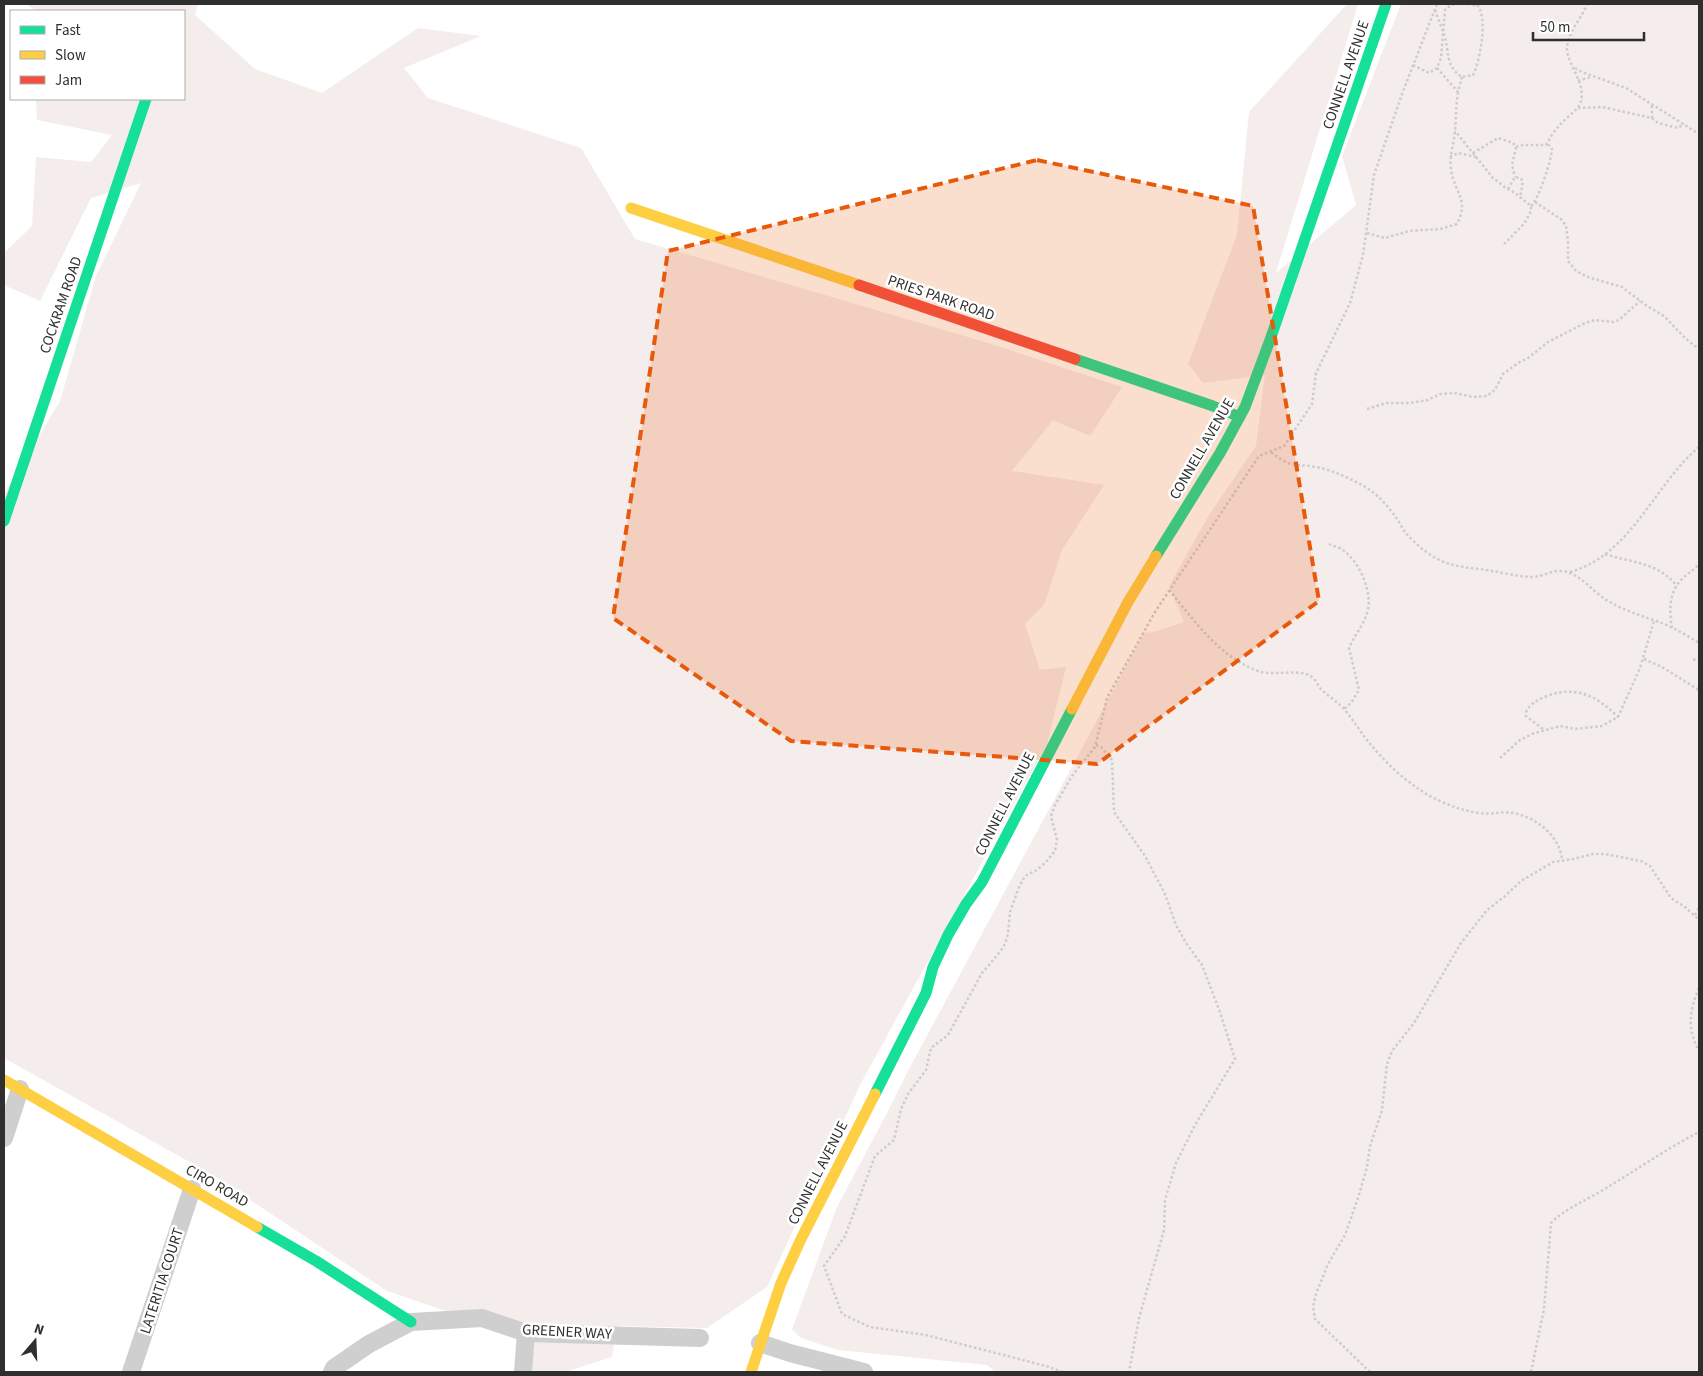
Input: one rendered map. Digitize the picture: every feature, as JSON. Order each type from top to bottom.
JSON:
[{"type":"street","name":"CONNELL AVENUE","points":[[750,1372],[781,1283],[801,1239],[926,993],[930,977],[944,946],[971,895],[982,882],[1128,602],[1220,454],[1240,417],[1270,340],[1386,4]]},
{"type":"street","name":"COCKRAM ROAD","points":[[4,521],[146,100]]},
{"type":"street","name":"PRIES PARK ROAD","points":[[631,208],[1213,406],[1240,417]]},
{"type":"street","name":"CONNELL AVENUE","points":[[961,936],[980,896],[982,882]]},
{"type":"street","name":"CONNELL AVENUE","points":[[926,993],[937,982],[952,953]]},
{"type":"street","name":"CIRO ROAD","points":[[4,1080],[316,1260],[411,1322]]},
{"type":"street","points":[[4,1138],[20,1089]]},
{"type":"street","name":"LATERITIA COURT","points":[[131,1372],[192,1189]]},
{"type":"street","name":"GREENER WAY","points":[[332,1372],[334,1368],[369,1344],[411,1322],[482,1318],[526,1333],[700,1338]]},
{"type":"street","points":[[523,1372],[526,1333]]},
{"type":"street","points":[[760,1343],[790,1353],[864,1372]]},
{"type":"path","points":[[1063,1372],[1019,1358],[926,1335],[870,1326],[860,1322],[842,1314],[824,1266],[845,1236],[875,1156],[894,1140],[900,1110],[908,1094],[926,1070],[931,1048],[948,1035],[982,973],[1005,944],[1010,912],[1025,876],[1038,870],[1055,850],[1057,840],[1051,816],[1054,805],[1072,776],[1096,744],[1107,698],[1169,590],[1259,456],[1284,446],[1312,404],[1316,373],[1350,302],[1363,255],[1374,174],[1437,4]]},
{"type":"path","points":[[1413,66],[1429,73],[1437,68],[1441,58],[1446,4]]},
{"type":"path","points":[[1445,10],[1452,5],[1459,4]]},
{"type":"path","points":[[1468,4],[1479,6]]},
{"type":"path","points":[[1435,10],[1443,32],[1448,60],[1454,72],[1462,77],[1472,75],[1477,67],[1482,14],[1479,6],[1476,4]]},
{"type":"path","points":[[1516,147],[1523,145],[1546,145],[1558,126],[1582,102],[1574,68],[1568,59],[1568,41],[1570,33],[1584,14],[1587,4]]},
{"type":"path","points":[[1437,68],[1458,92]]},
{"type":"path","points":[[1574,68],[1626,88],[1699,134]]},
{"type":"path","points":[[1578,81],[1592,76]]},
{"type":"path","points":[[1366,233],[1385,238],[1409,231],[1440,229],[1457,224],[1463,213],[1461,198],[1451,171],[1450,157],[1455,131],[1458,92],[1462,77]]},
{"type":"path","points":[[1652,104],[1652,118]]},
{"type":"path","points":[[1578,108],[1602,107],[1652,118],[1658,123],[1678,128],[1684,124]]},
{"type":"path","points":[[1455,131],[1493,178],[1531,206],[1532,211],[1524,224],[1502,246]]},
{"type":"path","points":[[1473,153],[1498,138],[1513,143],[1516,147]]},
{"type":"path","points":[[1531,206],[1535,202],[1552,158],[1552,149],[1547,143]]},
{"type":"path","points":[[1508,190],[1515,177],[1512,165],[1516,147]]},
{"type":"path","points":[[1450,157],[1458,153],[1476,157]]},
{"type":"path","points":[[1515,177],[1523,181],[1520,198]]},
{"type":"path","points":[[1535,202],[1562,220],[1566,226],[1568,262],[1576,271],[1588,277],[1622,287],[1664,316],[1686,340],[1699,349]]},
{"type":"path","points":[[1367,408],[1428,400],[1440,394],[1455,393],[1473,397],[1487,396],[1495,390],[1503,374],[1548,342],[1585,323],[1595,320],[1613,322],[1619,320],[1640,301]]},
{"type":"path","points":[[1271,452],[1286,463],[1295,466],[1326,469],[1367,488],[1378,496],[1404,531],[1431,556],[1444,562],[1470,568],[1534,577],[1558,571],[1568,572],[1580,569],[1604,554],[1637,522],[1660,490],[1699,447]]},
{"type":"path","points":[[1328,544],[1343,550],[1355,562],[1364,578],[1368,593],[1368,611],[1350,648],[1359,690],[1344,709]]},
{"type":"path","points":[[1604,554],[1657,568],[1668,575],[1677,586]]},
{"type":"path","points":[[1672,628],[1669,615],[1673,591],[1699,564]]},
{"type":"path","points":[[1568,572],[1593,588],[1607,601],[1623,610],[1654,620],[1699,643]]},
{"type":"path","points":[[1169,590],[1201,630],[1228,655],[1257,670],[1270,674],[1302,672],[1314,678],[1321,690],[1344,709],[1373,748],[1420,791],[1462,810],[1492,815],[1512,813],[1524,816],[1538,823],[1556,840],[1561,851],[1562,860]]},
{"type":"path","points":[[1500,758],[1520,740],[1544,730],[1560,726],[1575,729],[1602,726],[1618,717],[1643,659],[1654,620]]},
{"type":"path","points":[[1693,660],[1699,658]]},
{"type":"path","points":[[1643,659],[1662,667],[1699,690]]},
{"type":"path","points":[[1544,730],[1526,716],[1526,712],[1534,701],[1561,691],[1579,692],[1593,697],[1618,717]]},
{"type":"path","points":[[1096,744],[1112,760],[1114,812],[1145,856],[1164,894],[1176,925],[1202,965],[1235,1059],[1195,1124],[1176,1163],[1165,1200],[1164,1230],[1139,1318],[1128,1372]]},
{"type":"path","points":[[1370,1372],[1315,1319],[1313,1307],[1328,1264],[1345,1235],[1358,1198],[1367,1167],[1370,1146],[1382,1110],[1387,1064],[1392,1051],[1414,1023],[1461,943],[1487,910],[1521,881],[1553,862],[1593,854],[1605,854],[1641,861],[1650,866],[1671,898],[1699,920]]},
{"type":"path","points":[[1695,915],[1699,908]]},
{"type":"path","points":[[1699,988],[1690,1017],[1690,1029],[1699,1051]]},
{"type":"path","points":[[1531,1372],[1544,1309],[1551,1223],[1560,1214],[1601,1192],[1683,1140],[1699,1132]]},
{"type":"highlighted area","points":[[1037,160],[1253,206],[1319,601],[1097,764],[791,741],[613,618],[668,251]]},
{"type":"shaded area","points":[[25,4],[198,4],[195,15],[255,69],[322,93],[418,28],[481,36],[404,68],[428,98],[581,148],[635,239],[988,343],[1122,387],[1090,436],[1053,420],[1012,471],[1104,485],[1062,550],[1044,605],[1025,624],[1040,670],[1066,667],[1047,744],[860,1085],[767,1287],[707,1328],[617,1326],[612,1357],[565,1372],[528,1372],[522,1322],[446,1311],[387,1291],[211,1174],[4,1058],[4,494],[60,401],[96,276],[141,183],[91,198],[40,301],[4,285],[4,253],[32,226],[36,157],[91,162],[112,135],[37,120],[36,100],[185,100],[185,10],[35,10]]},
{"type":"shaded area","points":[[1347,4],[1358,4],[1276,273],[1356,205],[1342,156],[1401,4],[1699,4],[1699,1372],[995,1372],[987,1365],[838,1350],[801,1338],[792,1329],[837,1207],[909,1069],[1144,633],[1157,631],[1184,622],[1169,586],[1209,515],[1256,446],[1265,375],[1203,383],[1188,364],[1237,235],[1249,112]]},
{"type":"traffic: fast","points":[[1156,556],[1220,453],[1245,407],[1386,4]]},
{"type":"traffic: fast","points":[[4,521],[146,100]]},
{"type":"traffic: fast","points":[[1075,359],[1240,417]]},
{"type":"traffic: fast","points":[[875,1094],[926,993],[933,967],[948,935],[966,904],[982,882],[1072,709]]},
{"type":"traffic: fast","points":[[257,1227],[316,1261],[411,1322]]},
{"type":"traffic: slow","points":[[631,208],[859,285]]},
{"type":"traffic: slow","points":[[1072,709],[1128,602],[1156,556]]},
{"type":"traffic: slow","points":[[4,1080],[257,1227]]},
{"type":"traffic: slow","points":[[751,1372],[781,1283],[801,1239],[875,1094]]},
{"type":"traffic: jam","points":[[859,285],[1075,359]]}]
